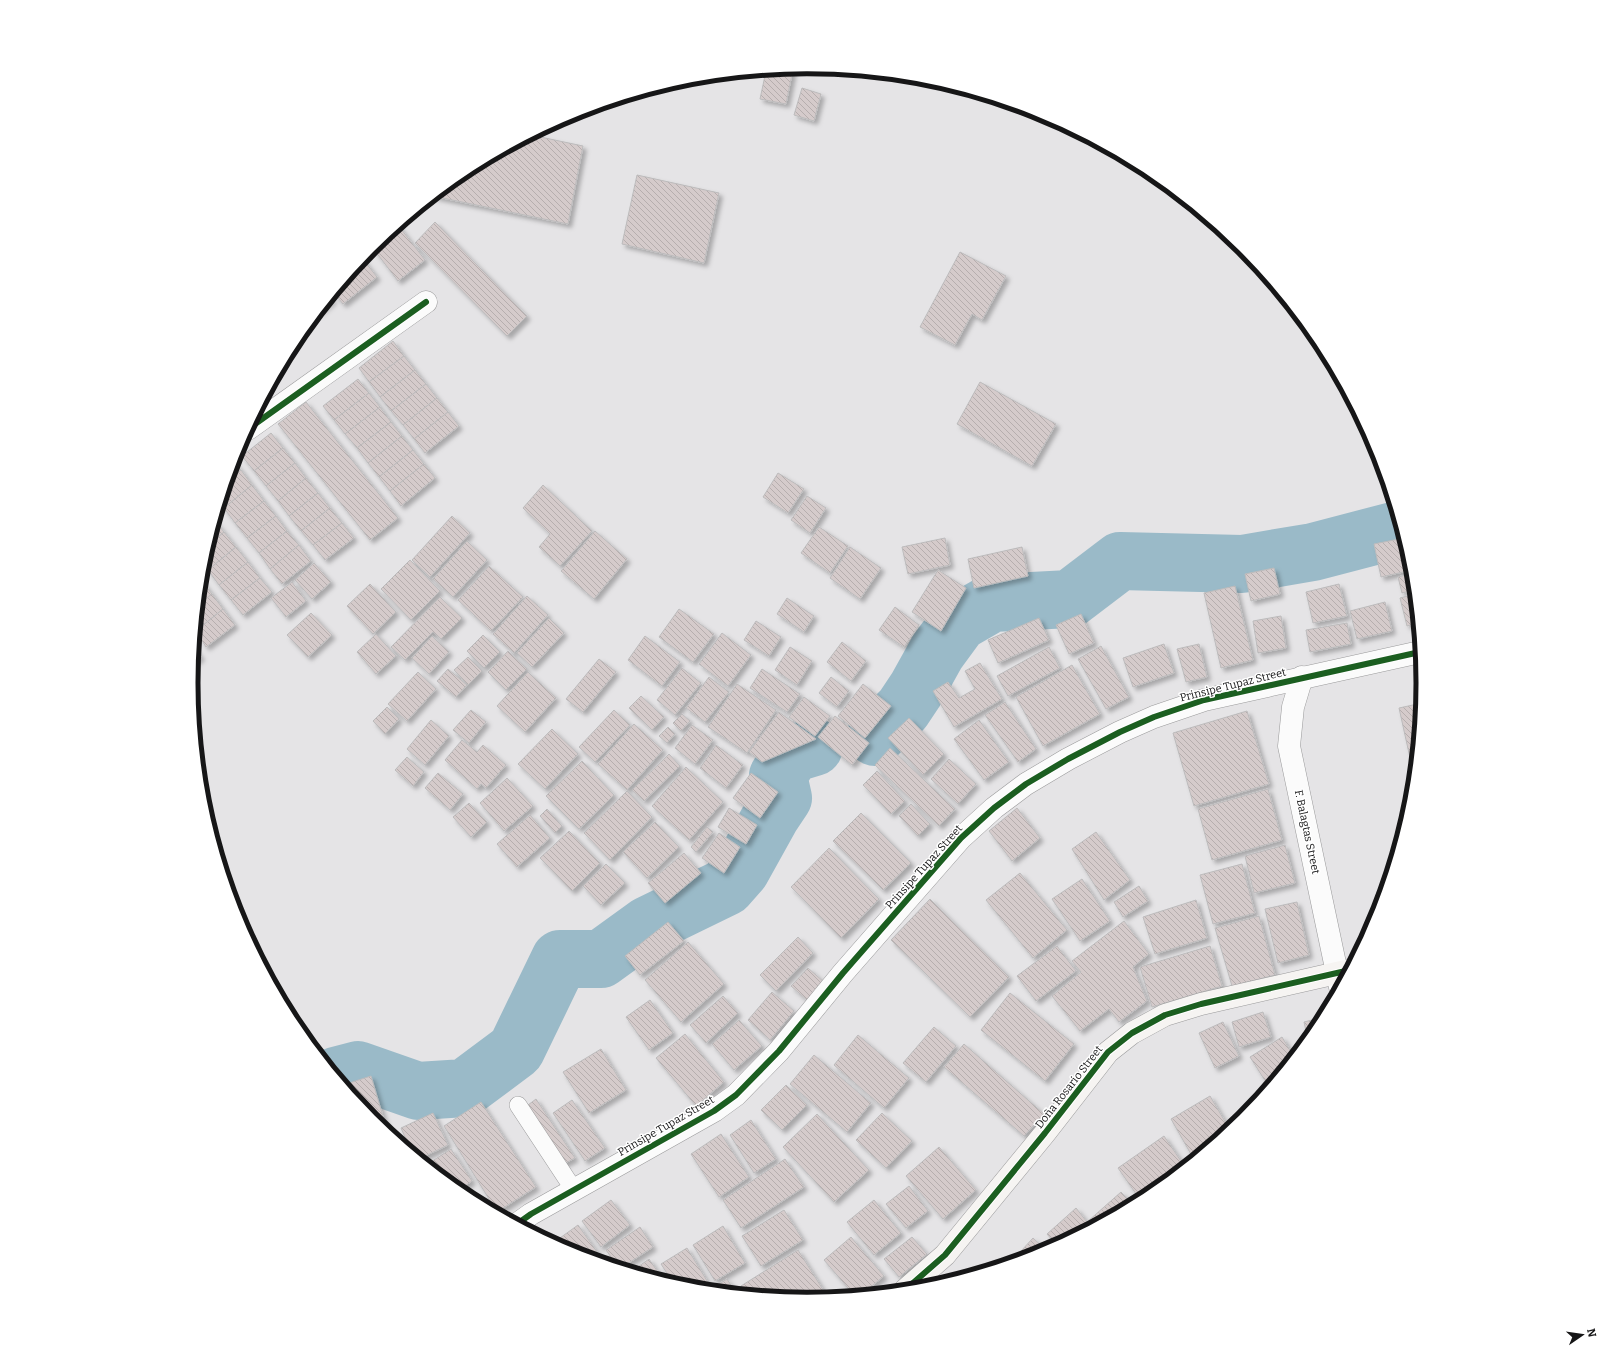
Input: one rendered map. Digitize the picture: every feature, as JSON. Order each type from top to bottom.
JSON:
[{"type":"street","points":[[256,423],[426,302]]},
{"type":"street","name":"Prinsipe Tupaz Street","points":[[521,1221],[714,1111],[736,1095],[779,1051],[844,973],[961,838],[994,808],[1026,784],[1068,759],[1154,717],[1204,700],[1415,653]]},
{"type":"street","name":"F. Balagtas Street","points":[[1302,678],[1293,707],[1289,746],[1342,976]]},
{"type":"street","name":"Doña Rosario Street","points":[[913,1283],[945,1255],[1045,1133],[1108,1052],[1132,1033],[1165,1015],[1201,1004],[1341,977]]},
{"type":"lane","points":[[518,1105],[574,1190]]},
{"type":"building","points":[[792,74],[786,104],[760,99],[765,75]]},
{"type":"building","points":[[802,88],[821,94],[814,121],[794,115]]},
{"type":"building","points":[[538,136],[583,146],[568,224],[440,197],[468,177]]},
{"type":"building","points":[[637,175],[719,193],[704,263],[622,244]]},
{"type":"building","points":[[435,222],[527,316],[507,336],[415,243]]},
{"type":"building","points":[[401,229],[425,260],[398,281],[376,253]]},
{"type":"building","points":[[960,252],[1006,276],[982,320],[972,314],[955,345],[920,327]]},
{"type":"building","points":[[366,263],[377,277],[343,304],[337,296]]},
{"type":"building","points":[[393,341],[404,356],[369,382],[359,368]]},
{"type":"building","points":[[404,356],[415,370],[380,397],[369,382]]},
{"type":"building","points":[[415,370],[426,384],[391,411],[380,397]]},
{"type":"building","points":[[358,379],[369,393],[334,420],[323,406]]},
{"type":"building","points":[[980,382],[1056,424],[1032,466],[957,424]]},
{"type":"building","points":[[426,384],[437,398],[403,425],[391,411]]},
{"type":"building","points":[[369,393],[380,407],[345,434],[334,420]]},
{"type":"building","points":[[437,398],[448,412],[414,439],[403,425]]},
{"type":"building","points":[[306,402],[398,518],[370,540],[278,424]]},
{"type":"building","points":[[380,407],[391,422],[357,448],[345,434]]},
{"type":"building","points":[[448,412],[459,426],[425,453],[414,439]]},
{"type":"building","points":[[391,422],[402,436],[368,463],[357,448]]},
{"type":"building","points":[[271,433],[283,448],[254,471],[242,456]]},
{"type":"building","points":[[402,436],[413,450],[379,477],[368,463]]},
{"type":"building","points":[[283,448],[295,463],[266,486],[254,471]]},
{"type":"building","points":[[413,450],[424,464],[390,491],[379,477]]},
{"type":"building","points":[[295,463],[306,478],[278,501],[266,486]]},
{"type":"building","points":[[424,464],[435,478],[401,506],[390,491]]},
{"type":"building","points":[[238,467],[241,470],[235,475]]},
{"type":"building","points":[[241,470],[252,485],[224,508],[230,488],[235,475]]},
{"type":"building","points":[[778,473],[804,489],[788,513],[763,497]]},
{"type":"building","points":[[306,478],[318,493],[289,516],[278,501]]},
{"type":"building","points":[[252,485],[264,501],[235,523],[224,508]]},
{"type":"building","points":[[543,485],[592,531],[560,566],[539,547],[550,534],[523,508]]},
{"type":"building","points":[[318,493],[330,508],[301,531],[289,516]]},
{"type":"building","points":[[807,496],[826,508],[810,533],[791,520]]},
{"type":"building","points":[[264,501],[276,516],[247,538],[235,523]]},
{"type":"building","points":[[330,508],[342,523],[313,545],[301,531]]},
{"type":"building","points":[[276,516],[287,531],[259,553],[247,538]]},
{"type":"building","points":[[452,516],[470,533],[430,577],[412,560]]},
{"type":"building","points":[[342,523],[354,538],[325,560],[313,545]]},
{"type":"building","points":[[218,525],[224,532],[215,540]]},
{"type":"building","points":[[819,527],[848,546],[830,573],[801,553]]},
{"type":"building","points":[[287,531],[299,545],[270,569],[259,553]]},
{"type":"building","points":[[595,531],[627,559],[594,599],[561,571]]},
{"type":"building","points":[[224,532],[236,547],[208,570],[209,565],[215,540]]},
{"type":"building","points":[[945,538],[950,565],[908,574],[902,547]]},
{"type":"building","points":[[1399,539],[1406,571],[1381,577],[1374,544]]},
{"type":"building","points":[[467,541],[487,560],[453,597],[433,579]]},
{"type":"building","points":[[299,545],[311,561],[282,584],[270,569]]},
{"type":"building","points":[[236,547],[248,562],[219,585],[208,570]]},
{"type":"building","points":[[850,547],[881,568],[860,599],[830,578]]},
{"type":"building","points":[[1022,547],[1028,576],[974,588],[968,559]]},
{"type":"building","points":[[410,560],[440,591],[411,620],[381,589]]},
{"type":"building","points":[[248,562],[260,578],[231,600],[219,585]]},
{"type":"building","points":[[314,563],[331,582],[312,599],[295,580]]},
{"type":"building","points":[[489,566],[523,597],[491,631],[458,600]]},
{"type":"building","points":[[1274,568],[1280,594],[1251,601],[1245,574]]},
{"type":"building","points":[[938,570],[966,588],[941,631],[912,612]]},
{"type":"building","points":[[1406,575],[1409,591],[1402,593],[1398,577]]},
{"type":"building","points":[[260,578],[272,592],[243,615],[231,600]]},
{"type":"building","points":[[292,582],[306,601],[286,617],[271,598]]},
{"type":"building","points":[[370,584],[396,612],[373,634],[347,606]]},
{"type":"building","points":[[1339,584],[1347,616],[1313,623],[1306,592]]},
{"type":"building","points":[[206,586],[212,594],[204,601]]},
{"type":"building","points":[[1235,586],[1253,660],[1221,668],[1204,593]]},
{"type":"building","points":[[212,594],[223,609],[201,627],[203,604],[204,601]]},
{"type":"building","points":[[1410,595],[1413,624],[1407,626],[1400,598]]},
{"type":"building","points":[[527,596],[548,615],[514,653],[493,634]]},
{"type":"building","points":[[440,597],[462,618],[441,639],[433,632],[405,660],[391,647]]},
{"type":"building","points":[[787,598],[814,616],[804,632],[777,614]]},
{"type":"building","points":[[1385,602],[1392,631],[1357,639],[1350,611]]},
{"type":"building","points":[[895,607],[919,625],[904,647],[879,630]]},
{"type":"building","points":[[223,609],[235,625],[206,647],[200,637],[201,627]]},
{"type":"building","points":[[679,609],[714,634],[693,662],[659,637]]},
{"type":"building","points":[[311,613],[332,635],[308,657],[287,635]]},
{"type":"building","points":[[1081,614],[1094,643],[1069,654],[1056,625]]},
{"type":"building","points":[[1281,616],[1286,648],[1258,653],[1253,621]]},
{"type":"building","points":[[549,618],[564,633],[532,667],[517,653]]},
{"type":"building","points":[[1039,618],[1049,640],[998,663],[988,640]]},
{"type":"building","points":[[756,621],[781,637],[769,656],[744,640]]},
{"type":"building","points":[[1347,623],[1351,644],[1310,652],[1306,630]]},
{"type":"building","points":[[722,633],[751,655],[728,686],[699,664]]},
{"type":"building","points":[[376,634],[396,656],[376,674],[357,652]]},
{"type":"building","points":[[483,635],[500,652],[484,668],[467,651]]},
{"type":"building","points":[[432,636],[449,652],[429,674],[412,658]]},
{"type":"building","points":[[645,636],[680,662],[662,686],[628,660]]},
{"type":"building","points":[[842,642],[866,661],[851,681],[827,662]]},
{"type":"building","points":[[1164,644],[1174,673],[1133,687],[1123,658]]},
{"type":"building","points":[[1199,644],[1207,677],[1186,682],[1177,649]]},
{"type":"building","points":[[1101,646],[1129,697],[1106,709],[1078,659]]},
{"type":"building","points":[[790,647],[812,661],[797,685],[775,670]]},
{"type":"building","points":[[1049,647],[1060,668],[1008,696],[997,676]]},
{"type":"building","points":[[508,651],[527,669],[506,690],[488,672]]},
{"type":"building","points":[[468,657],[482,671],[468,685],[454,670]]},
{"type":"building","points":[[599,659],[616,672],[583,712],[566,699]]},
{"type":"building","points":[[980,663],[1002,699],[954,727],[933,691],[948,682],[959,698],[975,689],[965,671]]},
{"type":"building","points":[[1072,665],[1100,714],[1043,746],[1016,697]]},
{"type":"building","points":[[682,668],[701,683],[675,715],[657,700]]},
{"type":"building","points":[[448,669],[467,685],[456,697],[437,681]]},
{"type":"building","points":[[762,669],[800,694],[787,712],[750,688]]},
{"type":"building","points":[[418,672],[436,689],[407,721],[388,704]]},
{"type":"building","points":[[528,672],[556,698],[525,732],[497,706]]},
{"type":"building","points":[[709,677],[729,692],[705,722],[686,708]]},
{"type":"building","points":[[831,677],[849,691],[837,707],[819,693]]},
{"type":"building","points":[[737,684],[776,710],[747,753],[708,727]]},
{"type":"building","points":[[863,684],[891,706],[865,738],[838,716]]},
{"type":"building","points":[[641,696],[664,717],[652,730],[629,708]]},
{"type":"building","points":[[804,697],[830,716],[815,736],[789,717]]},
{"type":"building","points":[[1005,702],[1036,749],[1018,762],[985,715]]},
{"type":"building","points":[[1415,704],[1411,763],[1399,708]]},
{"type":"building","points":[[387,707],[399,719],[385,734],[373,721]]},
{"type":"building","points":[[471,710],[486,722],[469,743],[453,730]]},
{"type":"building","points":[[614,710],[630,725],[595,762],[579,747]]},
{"type":"building","points":[[1247,711],[1269,784],[1194,806],[1173,733]]},
{"type":"building","points":[[779,712],[816,739],[762,762],[749,752]]},
{"type":"building","points":[[682,714],[690,721],[681,731],[673,723]]},
{"type":"building","points":[[835,716],[869,743],[852,765],[818,737]]},
{"type":"building","points":[[909,718],[944,754],[923,775],[888,738]]},
{"type":"building","points":[[431,720],[449,736],[425,765],[407,749]]},
{"type":"building","points":[[979,720],[1009,762],[984,780],[954,739]]},
{"type":"building","points":[[634,724],[663,750],[627,790],[598,764]]},
{"type":"building","points":[[692,725],[713,740],[695,764],[675,748]]},
{"type":"building","points":[[668,727],[675,734],[667,743],[659,736]]},
{"type":"building","points":[[552,729],[578,754],[545,789],[518,764]]},
{"type":"building","points":[[462,740],[477,752],[483,745],[506,765],[486,788],[481,784],[477,789],[445,760]]},
{"type":"building","points":[[716,745],[743,765],[726,788],[700,768]]},
{"type":"building","points":[[890,748],[955,809],[939,826],[875,765]]},
{"type":"building","points":[[669,754],[680,766],[644,801],[632,790]]},
{"type":"building","points":[[407,757],[424,772],[413,786],[395,770]]},
{"type":"building","points":[[949,759],[976,784],[958,804],[931,779]]},
{"type":"building","points":[[582,761],[614,795],[579,829],[546,796]]},
{"type":"building","points":[[686,767],[723,802],[689,840],[652,806]]},
{"type":"building","points":[[877,771],[905,801],[891,814],[863,785]]},
{"type":"building","points":[[438,773],[463,794],[450,810],[425,788]]},
{"type":"building","points":[[751,773],[778,792],[760,818],[733,798]]},
{"type":"building","points":[[507,778],[533,806],[504,831],[480,803]]},
{"type":"building","points":[[1268,789],[1282,840],[1212,860],[1198,809]]},
{"type":"building","points":[[627,791],[652,817],[610,860],[584,833]]},
{"type":"building","points":[[469,803],[487,822],[471,837],[453,817]]},
{"type":"building","points":[[911,804],[930,824],[918,836],[899,816]]},
{"type":"building","points":[[729,808],[757,825],[746,844],[718,827]]},
{"type":"building","points":[[1017,808],[1040,838],[1012,861],[989,831]]},
{"type":"building","points":[[547,809],[562,826],[555,833],[540,816]]},
{"type":"building","points":[[861,813],[911,863],[883,890],[833,841]]},
{"type":"building","points":[[530,815],[550,838],[517,867],[497,844]]},
{"type":"building","points":[[655,822],[679,847],[647,878],[623,852]]},
{"type":"building","points":[[707,827],[713,832],[696,852],[691,847]]},
{"type":"building","points":[[569,831],[600,863],[572,891],[540,858]]},
{"type":"building","points":[[1096,832],[1130,880],[1104,900],[1072,849]]},
{"type":"building","points":[[719,833],[740,847],[724,873],[702,858]]},
{"type":"building","points":[[1285,845],[1295,883],[1254,893],[1245,856]]},
{"type":"building","points":[[829,848],[879,899],[841,938],[791,887]]},
{"type":"building","points":[[684,853],[701,873],[665,903],[648,883]]},
{"type":"building","points":[[606,864],[625,883],[601,905],[583,886]]},
{"type":"building","points":[[1242,864],[1255,913],[1213,924],[1200,875]]},
{"type":"building","points":[[1020,873],[1067,930],[1033,958],[986,900]]},
{"type":"building","points":[[1082,879],[1110,921],[1080,941],[1052,899]]},
{"type":"building","points":[[1139,886],[1148,901],[1123,917],[1114,902]]},
{"type":"building","points":[[930,899],[1009,977],[970,1017],[891,940]]},
{"type":"building","points":[[1196,900],[1207,938],[1155,954],[1143,917]]},
{"type":"building","points":[[1297,902],[1309,955],[1278,963],[1265,909]]},
{"type":"building","points":[[1259,916],[1275,975],[1232,986],[1215,928]]},
{"type":"building","points":[[1124,921],[1149,954],[1133,967],[1147,1001],[1119,1022],[1109,1009],[1080,1031],[1052,996],[1081,972],[1072,961]]},
{"type":"building","points":[[668,922],[684,941],[640,975],[625,956]]},
{"type":"building","points":[[798,937],[813,953],[776,991],[760,975]]},
{"type":"building","points":[[688,942],[724,984],[681,1022],[645,980]]},
{"type":"building","points":[[1057,946],[1076,971],[1036,1001],[1017,976]]},
{"type":"building","points":[[1210,946],[1222,986],[1152,1007],[1140,967]]},
{"type":"building","points":[[808,968],[824,982],[807,1000],[791,986]]},
{"type":"building","points":[[772,992],[794,1011],[770,1040],[748,1020]]},
{"type":"building","points":[[1010,993],[1074,1044],[1045,1081],[981,1030]]},
{"type":"building","points":[[723,996],[738,1013],[706,1043],[690,1025]]},
{"type":"building","points":[[650,1000],[673,1033],[649,1050],[626,1017]]},
{"type":"building","points":[[1263,1012],[1271,1037],[1239,1047],[1232,1022]]},
{"type":"building","points":[[1316,1019],[1306,1033],[1304,1022]]},
{"type":"building","points":[[739,1020],[762,1046],[734,1070],[712,1044]]},
{"type":"building","points":[[1223,1022],[1239,1056],[1215,1068],[1199,1033]]},
{"type":"building","points":[[934,1027],[956,1046],[926,1082],[903,1063]]},
{"type":"building","points":[[685,1034],[724,1082],[696,1106],[656,1058]]},
{"type":"building","points":[[858,1035],[909,1078],[884,1108],[834,1065]]},
{"type":"building","points":[[1282,1037],[1292,1054],[1267,1083],[1250,1057]]},
{"type":"building","points":[[964,1044],[1044,1114],[1024,1136],[944,1067]]},
{"type":"building","points":[[601,1049],[626,1090],[589,1113],[563,1072]]},
{"type":"building","points":[[814,1055],[871,1103],[847,1132],[790,1084]]},
{"type":"building","points":[[371,1076],[385,1123],[376,1114],[348,1083]]},
{"type":"building","points":[[786,1085],[807,1105],[782,1130],[761,1110]]},
{"type":"building","points":[[1210,1096],[1227,1125],[1192,1156],[1171,1119]]},
{"type":"building","points":[[536,1099],[575,1158],[562,1165],[524,1108]]},
{"type":"building","points":[[572,1100],[605,1148],[585,1161],[553,1113]]},
{"type":"building","points":[[481,1102],[536,1187],[500,1210],[493,1205],[444,1126]]},
{"type":"building","points":[[433,1113],[448,1145],[423,1157],[408,1145],[401,1128]]},
{"type":"building","points":[[882,1113],[912,1141],[886,1168],[856,1140]]},
{"type":"building","points":[[817,1114],[869,1170],[834,1202],[783,1147]]},
{"type":"building","points":[[751,1120],[776,1159],[754,1173],[730,1135]]},
{"type":"building","points":[[721,1134],[749,1177],[719,1197],[691,1154]]},
{"type":"building","points":[[1164,1136],[1183,1163],[1137,1195],[1118,1168]]},
{"type":"building","points":[[939,1147],[976,1190],[943,1219],[906,1176]]},
{"type":"building","points":[[451,1149],[472,1181],[464,1187],[430,1162]]},
{"type":"building","points":[[785,1159],[804,1187],[741,1228],[723,1200]]},
{"type":"building","points":[[909,1186],[928,1211],[906,1228],[886,1204]]},
{"type":"building","points":[[1121,1192],[1129,1201],[1077,1230],[1053,1241],[1047,1234],[1076,1208],[1087,1222]]},
{"type":"building","points":[[611,1200],[630,1225],[601,1247],[582,1221]]},
{"type":"building","points":[[874,1200],[901,1233],[874,1255],[847,1222]]},
{"type":"building","points":[[784,1210],[803,1240],[761,1266],[742,1236]]},
{"type":"building","points":[[578,1225],[601,1257],[574,1247],[558,1240]]},
{"type":"building","points":[[723,1226],[745,1263],[715,1281],[693,1245]]},
{"type":"building","points":[[640,1227],[653,1247],[625,1265],[614,1262],[606,1250]]},
{"type":"building","points":[[851,1237],[884,1276],[867,1290],[851,1292],[824,1260]]},
{"type":"building","points":[[912,1237],[927,1254],[899,1277],[884,1259]]},
{"type":"building","points":[[1033,1238],[1042,1246],[1040,1247],[1017,1256]]},
{"type":"building","points":[[687,1248],[709,1284],[669,1277],[661,1264]]},
{"type":"building","points":[[798,1250],[825,1293],[767,1292],[743,1290],[741,1286]]},
{"type":"building","points":[[649,1259],[660,1274],[649,1272],[636,1268]]},
{"type":"building","points":[[727,1279],[733,1289],[727,1288],[716,1286]]},
{"type":"waterway","points":[[875,737],[903,709],[917,688],[937,652],[959,622],[992,603],[1070,599],[1120,561],[1242,564],[1313,552],[1397,530]]},
{"type":"waterway","points":[[340,1075],[358,1070],[418,1091],[465,1088],[516,1050],[560,959],[601,959],[648,925],[726,887],[741,870],[771,816],[783,798],[778,776],[791,754],[814,747]]},
{"type":"cycle path","points":[[256,423],[426,302]]},
{"type":"cycle path","points":[[521,1221],[531,1214],[714,1111],[736,1095],[779,1051],[843,973],[961,838],[994,808],[1026,784],[1068,759],[1120,732],[1154,717],[1204,700],[1415,653]]},
{"type":"cycle path","points":[[913,1283],[945,1255],[1045,1133],[1108,1052],[1132,1033],[1165,1015],[1201,1004],[1344,971]]}]
